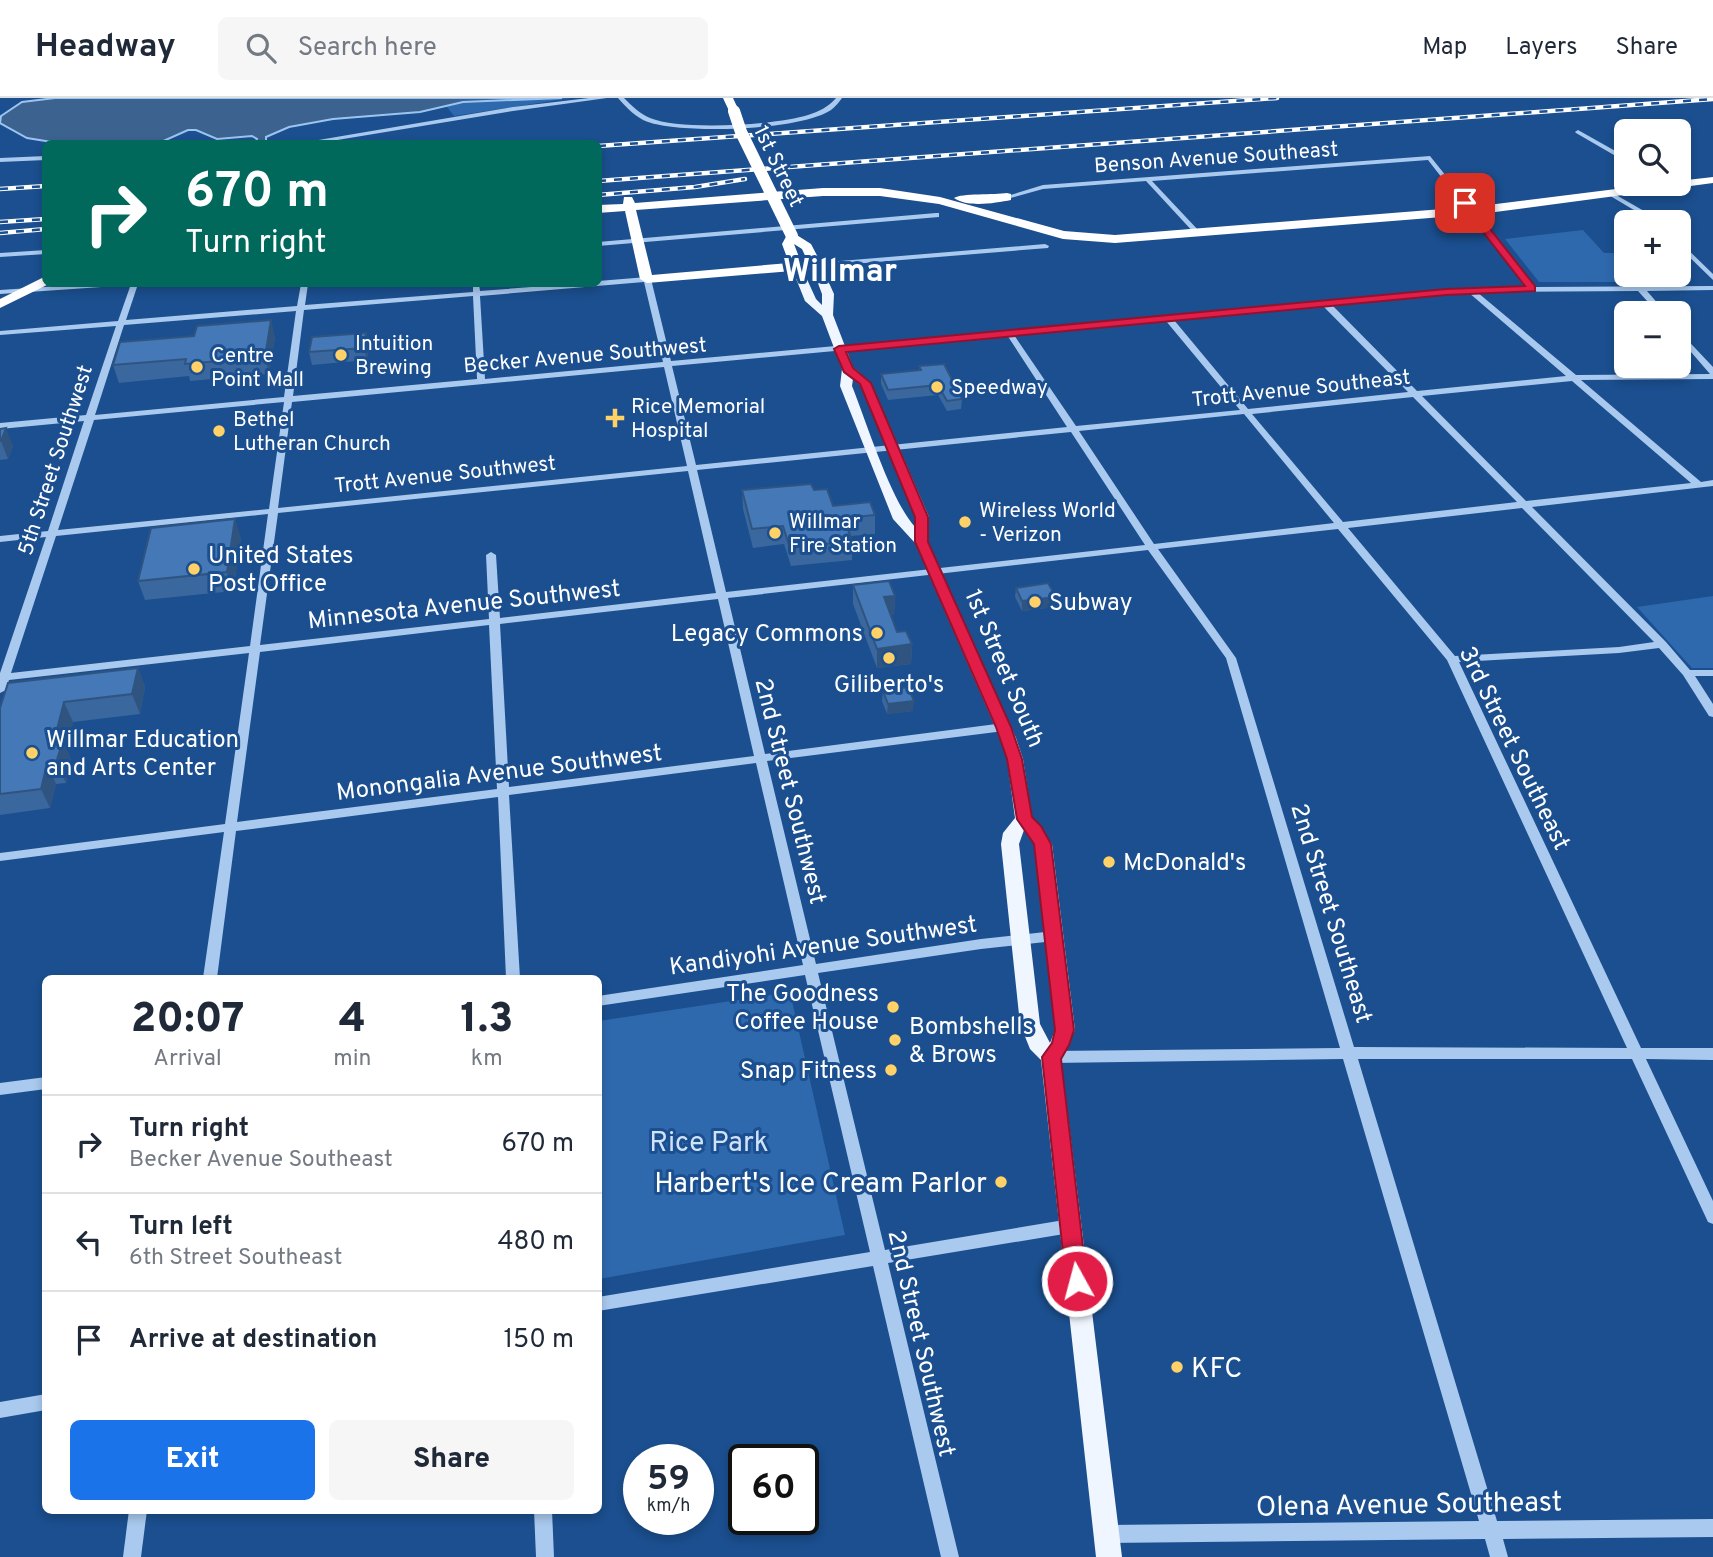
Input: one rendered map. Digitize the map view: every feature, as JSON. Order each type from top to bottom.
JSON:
[{"type":"highway","name":"1st Street","points":[[729,98],[735,104],[741,132],[789,233],[807,247],[816,265]]},
{"type":"highway","points":[[1691,182],[1713,180]]},
{"type":"highway","points":[[602,208],[872,185],[979,200],[1007,197]]},
{"type":"highway","points":[[765,193],[866,191],[940,201],[1048,231],[1088,238],[1145,238],[1471,210],[1614,192]]},
{"type":"highway","points":[[958,198],[1048,231]]},
{"type":"highway","points":[[936,215],[948,208],[940,201]]},
{"type":"highway","points":[[602,202],[629,204]]},
{"type":"highway","name":"2nd Street Southwest","points":[[629,204],[646,279]]},
{"type":"highway","points":[[936,215],[987,215]]},
{"type":"highway","name":"1st Street","points":[[789,233],[788,244],[796,266]]},
{"type":"highway","points":[[638,244],[650,261],[666,267],[688,272],[722,273]]},
{"type":"highway","points":[[646,279],[816,265]]},
{"type":"highway","points":[[0,304],[42,283]]},
{"type":"main road","name":"1st Street South","points":[[816,265],[828,294],[827,315],[839,349],[848,369],[865,383],[922,517],[921,542]]},
{"type":"main road","name":"1st Street South","points":[[796,266],[811,301],[827,315]]},
{"type":"main road","name":"1st Street South","points":[[848,369],[846,386],[871,451],[900,519],[921,542],[1004,727],[1015,759],[1024,819],[1035,830],[1042,844],[1065,1030],[1060,1045],[1051,1057]]},
{"type":"main road","name":"1st Street South","points":[[1024,819],[1012,833],[1010,844],[1030,1024],[1037,1043],[1051,1057],[1108,1545]]},
{"type":"street","points":[[322,140],[513,108],[604,98]]},
{"type":"street","points":[[621,98],[651,121],[700,127],[796,120],[828,110],[835,106],[839,98]]},
{"type":"street","points":[[1578,132],[1614,153]]},
{"type":"street","points":[[0,160],[42,158]]},
{"type":"street","name":"Benson Avenue Southeast","points":[[1007,197],[1043,187],[1430,158],[1471,210]]},
{"type":"street","points":[[1148,180],[1196,233]]},
{"type":"street","points":[[1609,193],[1638,210]]},
{"type":"street","points":[[1471,210],[1532,288]]},
{"type":"street","points":[[602,244],[638,244],[789,233],[936,215]]},
{"type":"street","points":[[816,265],[1045,246]]},
{"type":"street","points":[[0,255],[42,252]]},
{"type":"street","points":[[1691,255],[1713,278]]},
{"type":"street","points":[[602,283],[646,279]]},
{"type":"street","name":"2nd Street Southwest","points":[[646,279],[950,1557]]},
{"type":"street","points":[[0,292],[72,287]]},
{"type":"street","name":"5th Street Southwest","points":[[0,690],[133,287]]},
{"type":"street","points":[[210,975],[303,287]]},
{"type":"street","points":[[0,333],[506,287]]},
{"type":"street","points":[[477,288],[481,382]]},
{"type":"street","points":[[1640,288],[1651,301]]},
{"type":"street","name":"Becker Avenue Southwest","points":[[0,426],[1470,290],[1713,288]]},
{"type":"street","points":[[1470,290],[1697,483]]},
{"type":"street","points":[[1325,303],[1662,644],[1688,673],[1713,713]]},
{"type":"street","name":"3rd Street Southeast","points":[[1168,318],[1452,659],[1713,1217]]},
{"type":"street","name":"2nd Street Southeast","points":[[1010,334],[1152,547],[1231,658],[1499,1557]]},
{"type":"street","points":[[1691,348],[1713,374]]},
{"type":"street","name":"Trott Avenue Southeast","points":[[893,449],[1574,378],[1713,374]]},
{"type":"street","name":"Trott Avenue Southwest","points":[[0,539],[893,449]]},
{"type":"street","name":"Minnesota Avenue Southwest","points":[[2,678],[1713,483]]},
{"type":"street","points":[[491,555],[513,975]]},
{"type":"street","points":[[1452,659],[1619,650],[1662,644]]},
{"type":"street","points":[[1688,673],[1713,673]]},
{"type":"street","name":"Monongalia Avenue Southwest","points":[[0,857],[1004,727]]},
{"type":"street","name":"Kandiyohi Avenue Southwest","points":[[602,1000],[1054,936]]},
{"type":"street","points":[[1051,1057],[1350,1053],[1713,1054]]},
{"type":"street","points":[[0,1089],[42,1084]]},
{"type":"street","points":[[602,1303],[1070,1226]]},
{"type":"street","points":[[0,1410],[42,1403]]},
{"type":"street","points":[[131,1557],[137,1514]]},
{"type":"street","points":[[543,1514],[545,1557]]},
{"type":"street","name":"Olena Avenue Southeast","points":[[1108,1545],[1492,1531],[1713,1528]]},
{"type":"green space","points":[[440,98],[571,98],[454,116]]},
{"type":"green space","points":[[1583,230],[1604,253],[1614,253],[1614,282],[1539,282],[1505,239]]},
{"type":"green space","points":[[1713,596],[1713,668],[1692,668],[1637,607]]},
{"type":"green space","name":"Rice Park","points":[[790,992],[845,1235],[602,1278],[602,1021]]},
{"type":"shaded area","points":[[55,98],[562,98],[463,102],[420,112],[333,119],[289,127],[266,137],[266,140],[256,140],[252,136],[217,139],[196,130],[188,130],[166,140],[42,140],[27,138],[0,123],[1,116],[22,102]]},
{"type":"building","points":[[271,320],[265,357],[185,364],[186,359],[113,365],[120,342],[194,336],[197,326]]},
{"type":"building","points":[[366,333],[364,348],[309,352],[312,337]]},
{"type":"building","points":[[944,364],[962,399],[947,401],[938,385],[888,390],[881,374],[921,370],[919,366]]},
{"type":"building","points":[[6,428],[1,441],[0,441],[0,429]]},
{"type":"building","points":[[811,484],[814,490],[827,489],[833,506],[870,502],[875,515],[844,518],[852,541],[790,548],[783,526],[752,529],[742,490]]},
{"type":"building","points":[[235,519],[227,572],[138,581],[151,528]]},
{"type":"building","points":[[889,581],[895,596],[884,597],[897,632],[906,631],[912,644],[877,649],[853,585]]},
{"type":"building","points":[[1048,583],[1056,597],[1022,601],[1016,588]]},
{"type":"building","points":[[138,668],[132,694],[64,702],[54,741],[63,740],[56,763],[47,764],[41,789],[0,794],[0,708],[8,683]]},
{"type":"building","points":[[908,687],[914,701],[888,704],[883,691]]},
{"type":"railway","points":[[602,146],[1277,98]]},
{"type":"railway","points":[[602,181],[1713,99]]},
{"type":"railway","points":[[602,195],[695,187],[745,179]]},
{"type":"railway","points":[[0,189],[42,186]]},
{"type":"railway","points":[[0,222],[42,219]]},
{"type":"railway","points":[[0,233],[42,229]]},
{"type":"place","name":"Intuition Brewing","points":[[341,355]]},
{"type":"place","name":"Centre Point Mall","points":[[197,367]]},
{"type":"place","name":"Speedway","points":[[937,387]]},
{"type":"place","name":"Rice Memorial Hospital","points":[[615,418]]},
{"type":"place","name":"Bethel Lutheran Church","points":[[219,431]]},
{"type":"place","name":"Wireless World - Verizon","points":[[965,522]]},
{"type":"place","name":"Willmar Fire Station","points":[[775,533]]},
{"type":"place","name":"United States Post Office","points":[[194,569]]},
{"type":"place","name":"Subway","points":[[1035,602]]},
{"type":"place","name":"Legacy Commons","points":[[877,633]]},
{"type":"place","name":"Giliberto's","points":[[889,658]]},
{"type":"place","name":"Willmar Education and Arts Center","points":[[32,753]]},
{"type":"place","name":"McDonald's","points":[[1109,862]]},
{"type":"place","name":"The Goodness Coffee House","points":[[893,1007]]},
{"type":"place","name":"Bombshells & Brows","points":[[895,1040]]},
{"type":"place","name":"Snap Fitness","points":[[891,1070]]},
{"type":"place","name":"Harbert's Ice Cream Parlor","points":[[1001,1182]]},
{"type":"place","name":"KFC","points":[[1177,1367]]},
{"type":"district","name":"Willmar","points":[[840,270]]},
{"type":"route","points":[[1077,1281],[1051,1057],[1060,1045],[1065,1030],[1042,844],[1035,830],[1024,819],[1015,759],[1004,727],[921,542],[922,517],[865,383],[848,369],[839,349],[1446,292],[1532,288],[1465,203]]}]
